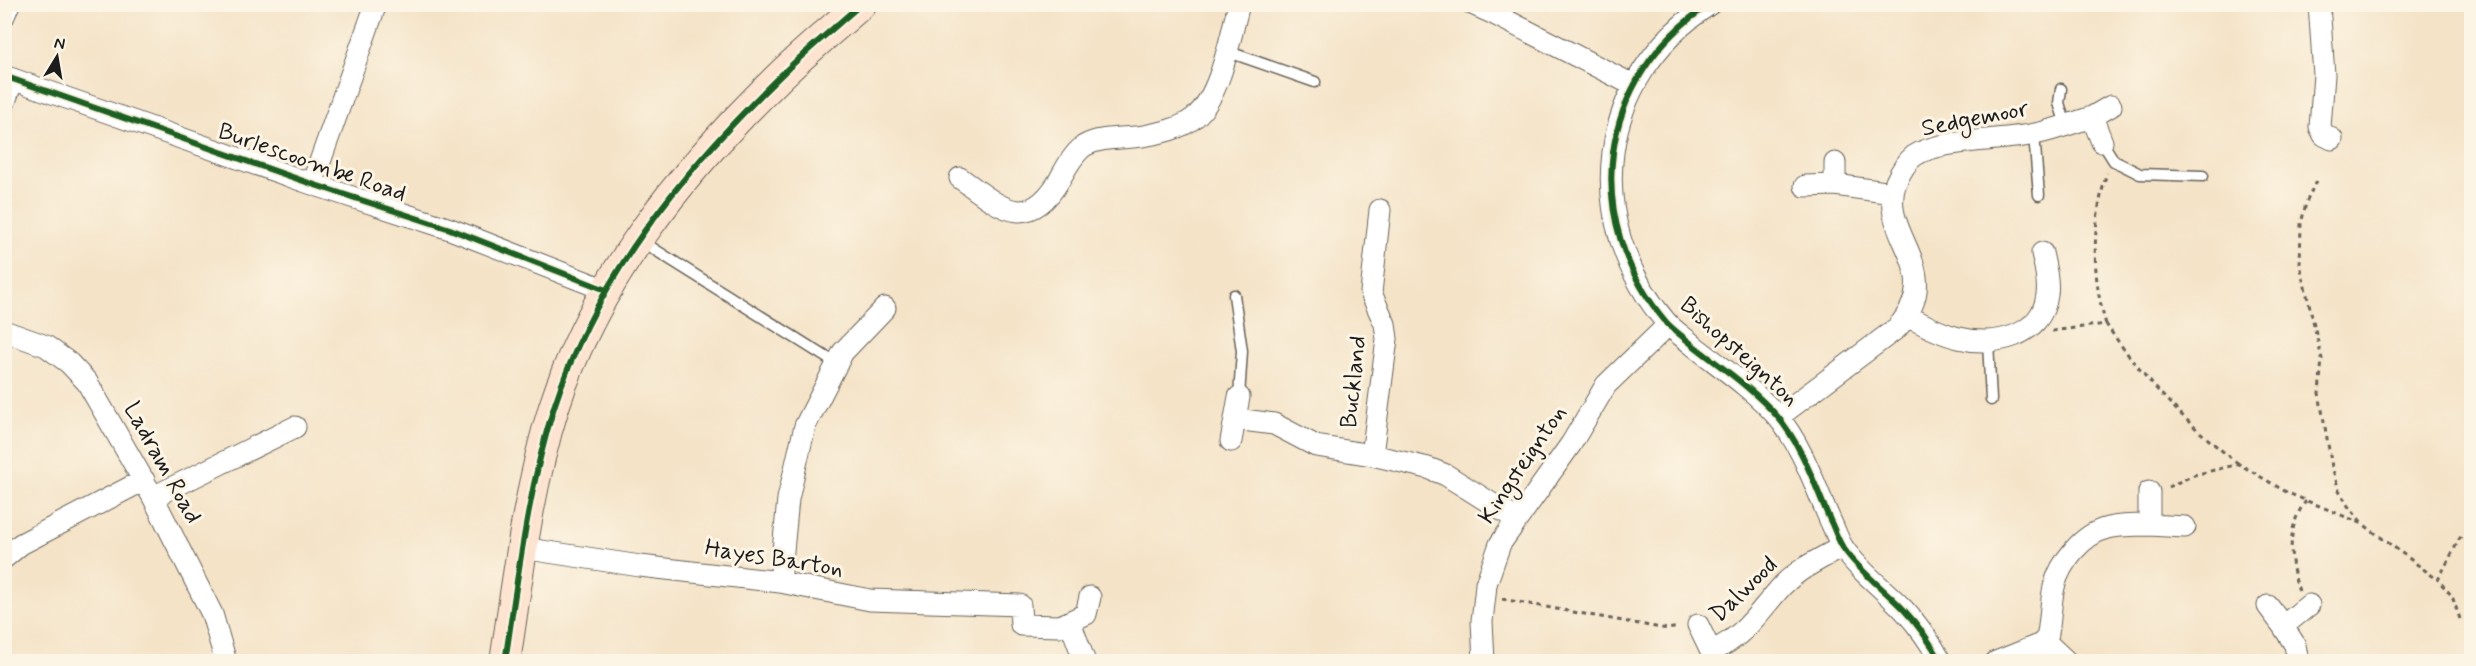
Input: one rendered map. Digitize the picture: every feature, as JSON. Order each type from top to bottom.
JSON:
[{"type":"street","points":[[4,16],[9,4]]},
{"type":"street","points":[[312,184],[376,4]]},
{"type":"street","points":[[505,662],[531,495],[554,407],[568,369],[606,290],[681,181],[717,139],[778,78],[861,4]]},
{"type":"street","points":[[960,178],[1001,208],[1019,211],[1038,207],[1053,191],[1071,159],[1084,147],[1098,141],[1172,130],[1194,118],[1211,99],[1239,4]]},
{"type":"street","points":[[1472,4],[1633,85]]},
{"type":"street","name":"Bishopsteignton","points":[[1710,4],[1679,27],[1655,53],[1633,85],[1614,140],[1610,189],[1619,239],[1628,264],[1652,305],[1668,325],[1738,380],[1778,417],[1799,450],[1842,547],[1922,630],[1941,662]]},
{"type":"street","points":[[2319,4],[2324,75],[2320,128],[2324,135],[2332,139]]},
{"type":"street","points":[[4,104],[9,77]]},
{"type":"street","name":"Burlescoombe Road","points":[[9,77],[312,184],[450,229],[606,290]]},
{"type":"street","name":"Sedgemoor","points":[[1893,193],[1902,169],[1914,157],[1928,150],[2034,134],[2092,117],[2111,106]]},
{"type":"street","points":[[2092,117],[2102,142]]},
{"type":"street","points":[[1834,186],[1835,163]]},
{"type":"street","points":[[1778,417],[1897,328],[1908,316],[1914,304],[1917,278],[1913,260],[1896,218],[1893,193],[1834,186],[1806,186]]},
{"type":"street","name":"Buckland","points":[[1372,455],[1387,339],[1385,324],[1371,293],[1380,210]]},
{"type":"street","points":[[1908,316],[1924,325],[1959,338],[1988,341],[2021,333],[2038,319],[2047,297],[2048,286],[2042,253]]},
{"type":"street","points":[[780,582],[788,499],[805,426],[843,352],[885,308]]},
{"type":"street","name":"Kingsteignton","points":[[1484,662],[1482,621],[1486,584],[1500,544],[1571,444],[1606,385],[1668,325]]},
{"type":"street","name":"Ladram Road","points":[[4,331],[46,346],[69,363],[87,382],[149,489],[212,614],[226,662]]},
{"type":"street","points":[[1231,441],[1239,397]]},
{"type":"street","name":"Buckland","points":[[1235,419],[1274,424],[1316,446],[1372,455],[1428,468],[1446,475],[1516,519]]},
{"type":"street","points":[[4,558],[21,544],[295,426]]},
{"type":"street","points":[[2149,492],[2149,525]]},
{"type":"street","points":[[1996,662],[2041,644],[2047,638],[2054,586],[2064,563],[2074,550],[2093,534],[2106,528],[2149,525],[2185,527]]},
{"type":"street","name":"Dalwood","points":[[1698,625],[1714,656],[1739,636],[1784,584],[1797,573],[1842,547]]},
{"type":"street","name":"Hayes Barton","points":[[522,548],[640,566],[780,582],[870,600],[1020,604],[1022,625],[1060,626],[1070,622]]},
{"type":"street","points":[[1085,662],[1070,622],[1086,614],[1089,597]]},
{"type":"street","points":[[2283,626],[2305,601]]},
{"type":"street","points":[[2268,606],[2295,645],[2298,662]]},
{"type":"street","points":[[2041,644],[2051,647],[2067,662]]},
{"type":"lane","points":[[1226,51],[1316,82]]},
{"type":"lane","points":[[2061,89],[2060,103],[2066,125]]},
{"type":"lane","points":[[2034,134],[2039,195]]},
{"type":"lane","points":[[2102,142],[2114,161],[2140,174],[2203,176]]},
{"type":"lane","points":[[639,240],[837,364]]},
{"type":"lane","points":[[1234,295],[1242,351],[1239,397]]},
{"type":"lane","points":[[1988,341],[1991,400]]},
{"type":"path","points":[[2114,161],[2103,187],[2098,214],[2096,270],[2101,309],[2106,324],[2135,366],[2173,408],[2239,464],[2306,501],[2363,524]]},
{"type":"path","points":[[2316,182],[2306,203],[2301,224],[2300,265],[2322,359],[2319,393],[2332,467],[2348,506],[2363,524],[2438,580],[2452,596],[2460,619]]},
{"type":"path","points":[[2044,332],[2106,324]]},
{"type":"path","points":[[2149,492],[2157,492],[2194,475],[2239,464]]},
{"type":"path","points":[[2305,601],[2292,568],[2292,538],[2294,521],[2306,501]]},
{"type":"path","points":[[2438,580],[2462,534]]},
{"type":"path","points":[[1485,595],[1659,628],[1698,625]]},
{"type":"cycle path","points":[[505,662],[525,533],[545,438],[572,360],[593,315],[645,230],[707,152],[786,70],[861,4]]},
{"type":"cycle path","points":[[1710,4],[1672,35],[1643,71],[1623,110],[1613,152],[1612,196],[1621,240],[1639,282],[1666,322],[1757,396],[1786,427],[1807,466],[1842,546],[1857,565],[1909,616],[1941,662]]},
{"type":"cycle path","points":[[4,76],[312,184],[450,229],[606,290]]}]
